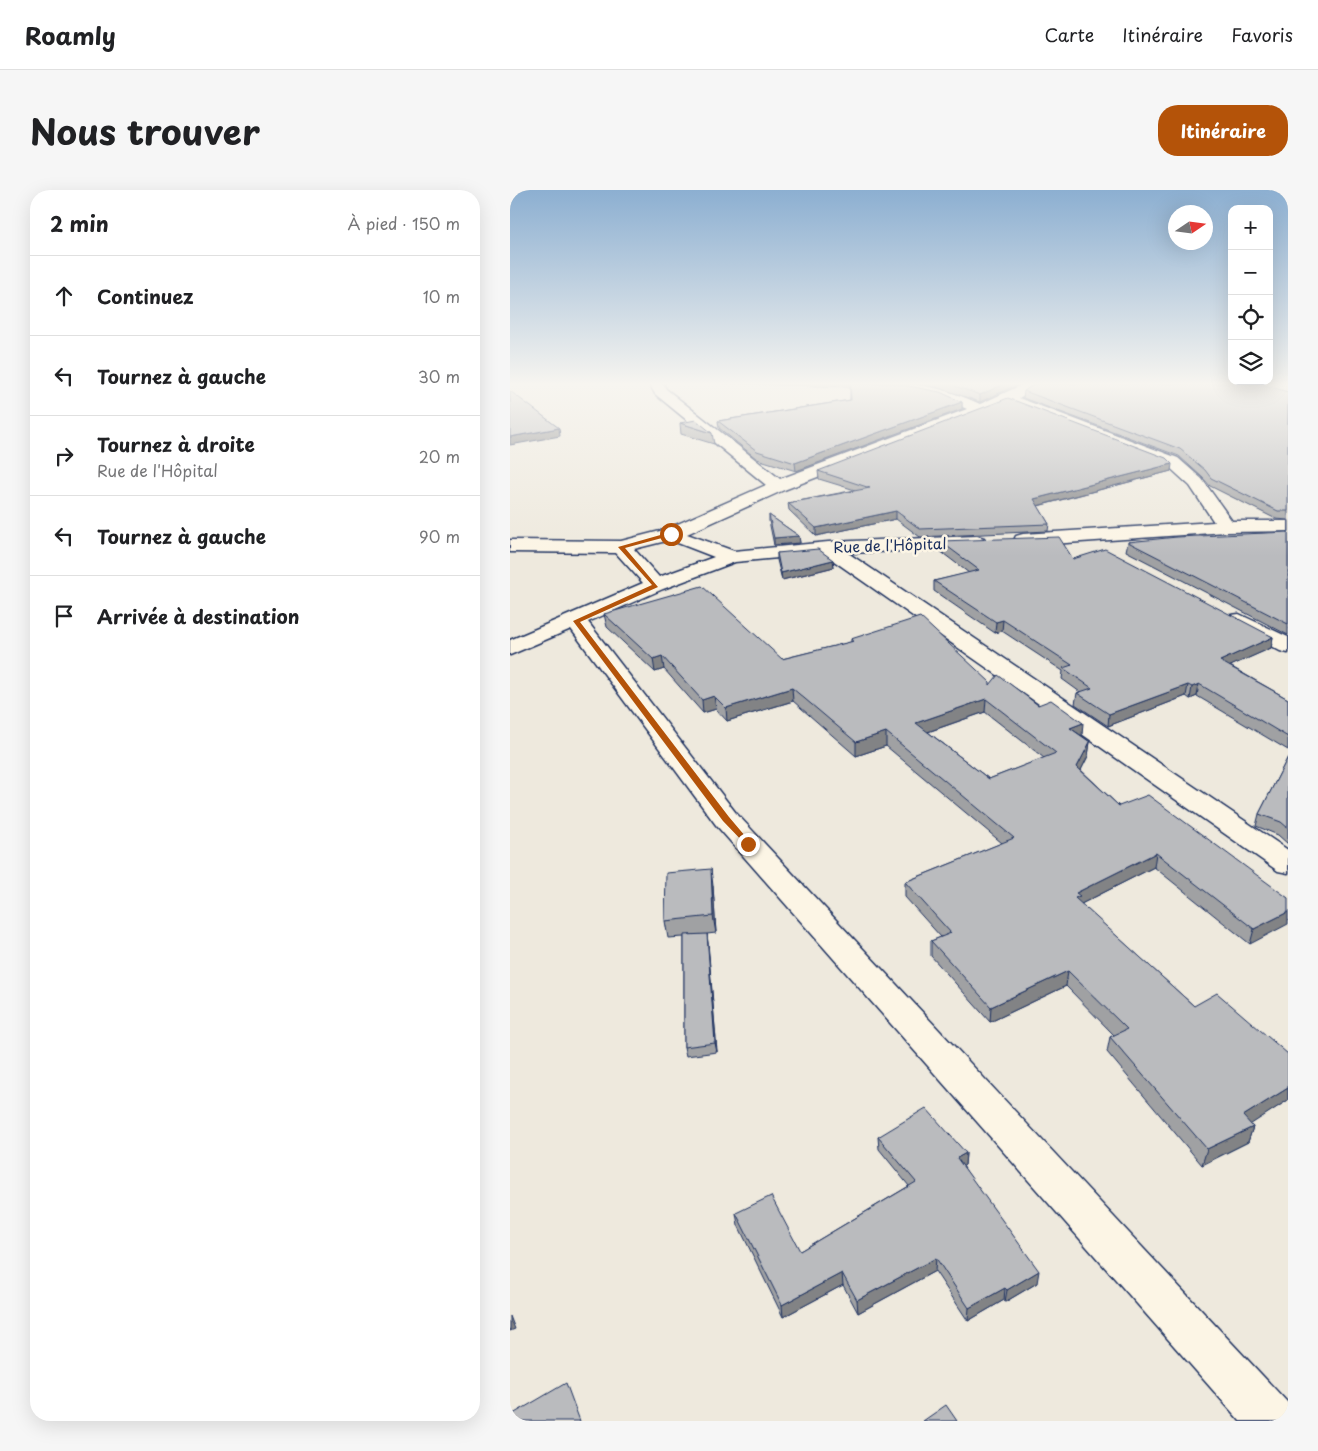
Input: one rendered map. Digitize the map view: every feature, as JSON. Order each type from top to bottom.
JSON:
[{"type":"street","points":[[721,440],[778,486]]},
{"type":"street","points":[[510,546],[621,547],[671,534],[778,486],[898,440]]},
{"type":"street","points":[[1118,440],[1172,461],[1188,472],[1202,488],[1226,528]]},
{"type":"street","name":"Rue de l'Hôpital","points":[[510,648],[656,585],[732,557],[828,548],[1083,538],[1226,528],[1288,526]]},
{"type":"street","points":[[671,534],[732,557]]},
{"type":"street","points":[[1083,538],[1108,551]]},
{"type":"street","points":[[621,547],[656,585]]},
{"type":"street","points":[[828,548],[1288,864]]},
{"type":"street","points":[[1220,610],[1288,646]]},
{"type":"street","points":[[576,621],[731,825],[1272,1421]]},
{"type":"building","points":[[743,440],[857,440],[795,463],[757,451]]},
{"type":"building","points":[[898,440],[1120,440],[1166,458],[1172,464],[1034,499],[1049,524],[920,529],[896,511],[816,528],[788,503],[870,488],[818,471]]},
{"type":"building","points":[[1157,440],[1288,440],[1288,511],[1278,511],[1211,478],[1205,470],[1180,449]]},
{"type":"building","points":[[769,515],[799,536],[774,538]]},
{"type":"building","points":[[1288,532],[1288,624],[1128,542],[1177,537]]},
{"type":"building","points":[[1059,537],[1073,559],[1105,549],[1273,637],[1220,661],[1288,699],[1288,737],[1199,684],[1192,687],[1188,685],[1109,714],[1077,693],[1092,688],[1063,668],[1072,665],[1003,620],[996,622],[934,581],[979,570],[940,541]]},
{"type":"building","points":[[818,549],[833,560],[781,573],[777,553]]},
{"type":"building","points":[[702,586],[782,659],[854,641],[851,639],[920,617],[990,682],[990,685],[998,675],[1038,705],[1051,700],[1083,723],[1070,728],[1090,742],[1077,767],[1119,806],[1148,795],[1288,898],[1288,912],[1254,929],[1156,853],[1076,893],[1080,896],[1075,898],[1194,1006],[1217,993],[1288,1054],[1288,1088],[1243,1116],[1253,1127],[1207,1149],[1110,1037],[1127,1029],[1068,971],[991,1007],[931,941],[951,933],[905,882],[1014,838],[886,732],[856,742],[792,688],[726,708],[714,696],[702,700],[662,656],[653,659],[604,614]],"holes":[[[986,699],[1056,753],[989,779],[916,723]]]},
{"type":"building","points":[[1288,757],[1288,828],[1281,822],[1259,814]]},
{"type":"building","points":[[711,869],[713,916],[665,921],[666,873]]},
{"type":"building","points":[[707,934],[715,1043],[684,1047],[684,935]]},
{"type":"building","points":[[926,1108],[966,1153],[957,1158],[1039,1271],[1007,1290],[1005,1288],[969,1308],[936,1258],[857,1300],[842,1273],[782,1305],[736,1213],[771,1196],[800,1251],[916,1182],[878,1137]]},
{"type":"building","points":[[566,1383],[580,1421],[516,1421],[513,1414]]},
{"type":"building","points":[[946,1405],[957,1421],[923,1421]]},
{"type":"route","points":[[671,534],[621,547],[656,585],[576,621],[726,819],[748,844]]}]
